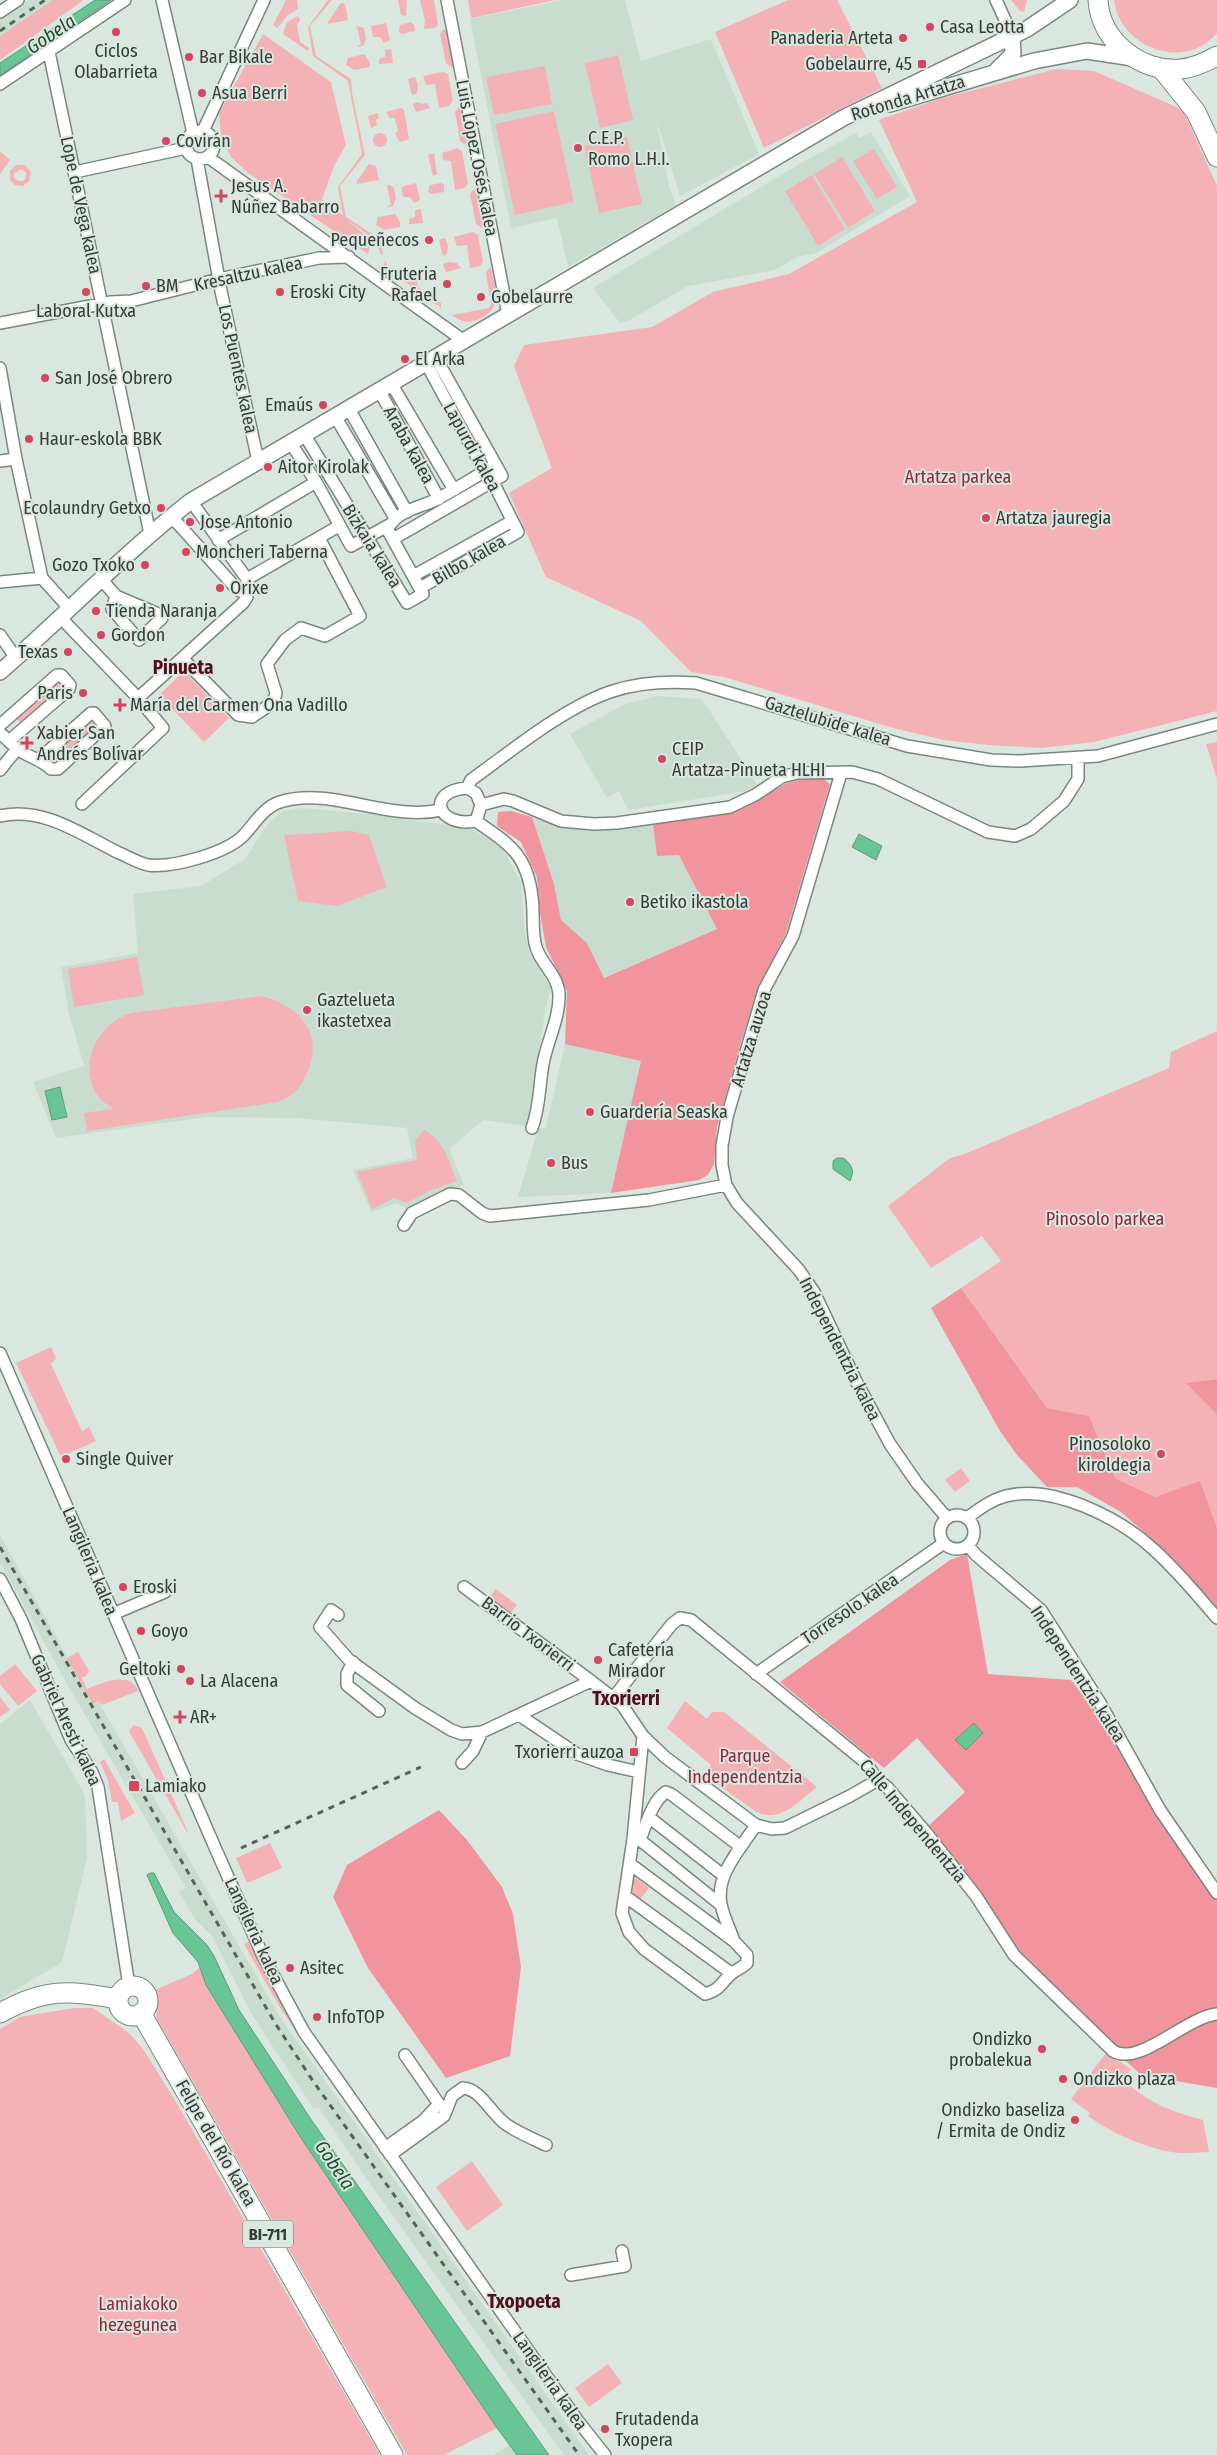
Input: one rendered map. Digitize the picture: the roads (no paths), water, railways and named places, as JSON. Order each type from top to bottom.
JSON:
[{"type":"main road","name":"Rotonda Artatza","points":[[1098,0],[1106,29],[1118,45],[1133,58],[1161,68],[1181,69],[1200,65],[1217,56]]},
{"type":"main road","points":[[1161,68],[1196,112],[1217,157]]},
{"type":"main road","points":[[0,2013],[34,1997],[62,1992],[124,1993],[140,1987],[147,1995],[148,2005],[141,2014],[136,2016],[125,2014],[121,2010],[124,1993]]},
{"type":"main road","name":"Felipe del Río kalea","points":[[141,2014],[394,2455]]},
{"type":"street","points":[[0,12],[18,0]]},
{"type":"street","points":[[0,84],[125,0]]},
{"type":"street","points":[[162,0],[198,132]]},
{"type":"street","points":[[264,0],[198,132],[187,139],[186,148],[190,155],[202,158],[349,257],[464,340]]},
{"type":"street","name":"Luis López Osés kalea","points":[[447,0],[508,315]]},
{"type":"street","points":[[996,0],[1012,35],[1013,54],[996,71]]},
{"type":"street","name":"Rotonda Artatza","points":[[843,118],[1027,29],[1070,0]]},
{"type":"street","name":"Rotonda Artatza","points":[[843,118],[996,71],[1087,51],[1133,58]]},
{"type":"street","name":"Lope de Vega kalea","points":[[49,52],[150,534]]},
{"type":"street","points":[[0,672],[150,534],[191,501],[843,118]]},
{"type":"street","points":[[198,132],[210,135],[214,142],[213,150],[202,158]]},
{"type":"street","points":[[75,172],[186,148]]},
{"type":"street","name":"Los Puentes kalea","points":[[202,158],[219,279],[258,461]]},
{"type":"street","name":"Kresaltzu kalea","points":[[0,323],[131,301],[219,279],[319,258],[349,257]]},
{"type":"street","name":"Lapurdi kalea","points":[[431,360],[495,465],[497,479],[512,521],[518,532]]},
{"type":"street","name":"Lapurdi kalea","points":[[431,360],[484,471],[497,479]]},
{"type":"street","points":[[0,368],[16,459],[42,578],[66,613],[163,728],[82,804]]},
{"type":"street","name":"Araba kalea","points":[[385,387],[454,490]]},
{"type":"street","name":"Araba kalea","points":[[385,387],[439,499]]},
{"type":"street","points":[[349,409],[407,512]]},
{"type":"street","points":[[335,416],[395,518]]},
{"type":"street","name":"Bizkaia kalea","points":[[304,434],[407,603],[422,594],[386,527]]},
{"type":"street","name":"Bizkaia kalea","points":[[290,442],[316,482],[351,546],[366,538]]},
{"type":"street","points":[[0,461],[16,459]]},
{"type":"street","points":[[366,538],[386,527],[395,518],[439,499],[495,465]]},
{"type":"street","points":[[393,539],[497,479]]},
{"type":"street","points":[[218,540],[316,482]]},
{"type":"street","points":[[138,698],[183,659],[247,597],[247,579],[191,501]]},
{"type":"street","points":[[171,516],[235,587],[240,591],[247,591]]},
{"type":"street","name":"Bilbo kalea","points":[[413,576],[512,521]]},
{"type":"street","points":[[247,579],[339,526]]},
{"type":"street","name":"Bilbo kalea","points":[[420,588],[518,532]]},
{"type":"street","points":[[183,659],[238,716],[252,717],[270,703],[275,698],[276,693],[267,664],[284,640],[301,628],[325,636],[360,616],[319,538]]},
{"type":"street","points":[[0,582],[42,578]]},
{"type":"street","points":[[101,579],[116,596]]},
{"type":"street","points":[[0,635],[16,658]]},
{"type":"street","points":[[0,725],[57,675],[61,675],[70,685],[69,689],[13,745],[0,770]]},
{"type":"street","name":"Gaztelubide kalea","points":[[466,788],[472,780],[577,706],[612,691],[641,684],[674,681],[696,682],[906,746],[991,760],[1078,758],[1123,750],[1217,724]]},
{"type":"street","points":[[0,733],[13,745],[38,760],[46,764],[51,769],[58,769],[105,726],[94,713],[91,713],[38,760]]},
{"type":"street","points":[[481,805],[504,799],[561,820],[594,824],[617,823],[730,807],[756,795],[782,777],[797,773],[852,772],[878,778],[988,832],[1015,836],[1031,829],[1064,801],[1078,778],[1078,758]]},
{"type":"street","name":"Artatza auzoa","points":[[726,1185],[722,1165],[722,1146],[727,1117],[764,990],[793,936],[841,772]]},
{"type":"street","points":[[476,821],[481,805],[476,793],[466,788],[454,789],[444,796],[441,802],[442,810],[451,820],[465,823],[476,821],[504,841],[521,857],[528,872],[533,898],[535,945],[554,977],[559,994],[557,1013],[543,1063],[537,1115],[532,1128]]},
{"type":"street","points":[[0,816],[14,813],[33,815],[60,823],[131,859],[148,865],[193,859],[215,853],[232,845],[271,806],[280,802],[304,798],[407,812],[442,810]]},
{"type":"street","points":[[404,1225],[412,1213],[450,1194],[459,1194],[482,1213],[490,1216],[648,1200],[726,1185]]},
{"type":"street","name":"Independentzia kalea","points":[[726,1185],[750,1220],[799,1270],[814,1292],[852,1374],[890,1444],[917,1483],[947,1518]]},
{"type":"street","name":"Langileria kalea","points":[[0,1353],[263,1956],[304,2032],[578,2421],[605,2455]]},
{"type":"street","points":[[967,1518],[994,1500],[1018,1494],[1053,1498],[1082,1506],[1120,1524],[1153,1549],[1217,1618]]},
{"type":"street","points":[[958,1515],[967,1518],[974,1530],[974,1536],[968,1545],[953,1549],[944,1544],[940,1528],[947,1518],[958,1515]]},
{"type":"street","name":"Torresolo kalea","points":[[756,1674],[944,1544]]},
{"type":"street","name":"Independentzia kalea","points":[[968,1545],[976,1555],[1041,1610],[1100,1703],[1152,1794],[1217,1894]]},
{"type":"street","name":"Gabriel Aresti kalea","points":[[0,1578],[21,1619],[71,1740],[92,1772],[98,1787],[124,1993]]},
{"type":"street","name":"Barrio Txorierri","points":[[464,1587],[622,1705],[643,1736],[665,1757],[756,1825],[772,1829],[785,1828],[878,1780]]},
{"type":"street","points":[[113,1614],[165,1592]]},
{"type":"street","name":"Barrio Txorierri","points":[[338,1616],[331,1610],[320,1627],[353,1662],[415,1708],[450,1730],[462,1734],[482,1732],[591,1681]]},
{"type":"street","name":"Calle Independentzia","points":[[613,1698],[672,1624],[680,1618],[691,1620],[865,1762],[878,1780],[887,1787],[924,1830],[976,1896],[1014,1955],[1113,2051],[1125,2055],[1143,2051],[1194,2020],[1217,2014]]},
{"type":"street","points":[[353,1662],[346,1674],[347,1685],[379,1711]]},
{"type":"street","points":[[519,1715],[576,1754],[608,1765],[639,1772]]},
{"type":"street","points":[[462,1763],[472,1751],[482,1732]]},
{"type":"street","points":[[630,1864],[734,1941],[747,1955],[747,1963],[740,1970],[731,1973],[718,1990],[705,1994],[644,1949],[629,1932],[622,1913],[630,1864],[637,1839],[639,1772],[643,1736]]},
{"type":"street","points":[[637,1839],[662,1795],[666,1792],[741,1848]]},
{"type":"street","points":[[650,1818],[724,1876]]},
{"type":"street","points":[[734,1941],[721,1905],[720,1887],[724,1876],[756,1825]]},
{"type":"street","points":[[637,1839],[721,1905]]},
{"type":"street","points":[[625,1896],[731,1973]]},
{"type":"street","points":[[387,2152],[423,2121],[439,2104],[405,2055]]},
{"type":"street","points":[[387,2152],[444,2116],[452,2096],[462,2088],[469,2088],[478,2093],[492,2113],[507,2125],[546,2145]]},
{"type":"street","points":[[571,2275],[626,2266],[622,2251]]},
{"type":"water","name":"Gobela","points":[[95,0],[111,0],[0,75],[0,63]]},
{"type":"water","points":[[859,834],[882,846],[876,860],[852,847]]},
{"type":"water","points":[[60,1087],[67,1117],[52,1120],[45,1091]]},
{"type":"water","points":[[837,1158],[843,1158],[849,1163],[852,1171],[850,1181],[833,1169],[833,1161]]},
{"type":"water","points":[[974,1723],[983,1733],[966,1750],[955,1740]]},
{"type":"water","name":"Gobela","points":[[154,1873],[174,1912],[207,1945],[239,2010],[312,2121],[549,2455],[517,2455],[497,2428],[301,2138],[206,1985],[198,1962],[173,1933],[147,1875]]},
{"type":"railway","points":[[0,31],[45,0]]},
{"type":"railway","points":[[0,1547],[275,2023],[313,2081],[579,2455]]},
{"type":"railway","points":[[241,1848],[421,1767]]},
{"type":"place","name":"Casa Leotta","points":[[930,27]]},
{"type":"place","name":"Ciclos Olabarrieta","points":[[116,32]]},
{"type":"place","name":"Panaderia Arteta","points":[[903,38]]},
{"type":"place","name":"Bar Bikale","points":[[189,57]]},
{"type":"place","name":"Gobelaurre, 45","points":[[922,64]]},
{"type":"place","name":"Asua Berri","points":[[202,93]]},
{"type":"place","name":"Covirán","points":[[166,141]]},
{"type":"place","name":"C.E.P. Romo L.H.I.","points":[[578,148]]},
{"type":"place","name":"Jesus A. Núñez Babarro","points":[[221,196]]},
{"type":"place","name":"Pequeñecos","points":[[429,240]]},
{"type":"place","name":"Fruteria Rafael","points":[[447,284]]},
{"type":"place","name":"BM","points":[[146,286]]},
{"type":"place","name":"Laboral Kutxa","points":[[86,292]]},
{"type":"place","name":"Eroski City","points":[[280,292]]},
{"type":"place","name":"Gobelaurre","points":[[481,297]]},
{"type":"place","name":"El Arka","points":[[405,359]]},
{"type":"place","name":"San José Obrero","points":[[45,378]]},
{"type":"place","name":"Emaús","points":[[323,405]]},
{"type":"place","name":"Haur-eskola BBK","points":[[29,439]]},
{"type":"place","name":"Aitor Kirolak","points":[[268,467]]},
{"type":"place","name":"Ecolaundry Getxo","points":[[161,508]]},
{"type":"place","name":"Artatza jauregia","points":[[986,518]]},
{"type":"place","name":"Jose Antonio","points":[[190,522]]},
{"type":"place","name":"Moncheri Taberna","points":[[186,552]]},
{"type":"place","name":"Gozo Txoko","points":[[145,565]]},
{"type":"place","name":"Orixe","points":[[220,588]]},
{"type":"place","name":"Tienda Naranja","points":[[96,611]]},
{"type":"place","name":"Gordon","points":[[101,635]]},
{"type":"place","name":"Texas","points":[[68,652]]},
{"type":"place","name":"Paris","points":[[83,693]]},
{"type":"place","name":"María del Carmen Ona Vadillo","points":[[120,705]]},
{"type":"place","name":"Xabier San Andrés Bolívar","points":[[27,743]]},
{"type":"place","name":"CEIP Artatza-Pìnueta HLHI","points":[[662,759]]},
{"type":"place","name":"Betiko ikastola","points":[[630,902]]},
{"type":"place","name":"Gaztelueta ikastetxea","points":[[307,1010]]},
{"type":"place","name":"Guardería Seaska","points":[[590,1112]]},
{"type":"place","name":"Bus","points":[[551,1163]]},
{"type":"place","name":"Pinosoloko kiroldegia","points":[[1161,1454]]},
{"type":"place","name":"Single Quiver","points":[[66,1459]]},
{"type":"place","name":"Eroski","points":[[123,1587]]},
{"type":"place","name":"Goyo","points":[[141,1631]]},
{"type":"place","name":"Cafetería Mirador","points":[[598,1660]]},
{"type":"place","name":"Geltoki","points":[[181,1669]]},
{"type":"place","name":"La Alacena","points":[[190,1681]]},
{"type":"place","name":"AR+","points":[[180,1717]]},
{"type":"place","name":"Txorierri auzoa","points":[[634,1752]]},
{"type":"place","name":"Lamiako","points":[[134,1786]]},
{"type":"place","name":"Asitec","points":[[290,1968]]},
{"type":"place","name":"InfoTOP","points":[[317,2017]]},
{"type":"place","name":"Ondizko probalekua","points":[[1042,2049]]},
{"type":"place","name":"Ondizko plaza","points":[[1063,2079]]},
{"type":"place","name":"Ondizko baseliza / Ermita de Ondiz","points":[[1075,2120]]},
{"type":"place","name":"Frutadenda Txopera","points":[[605,2429]]},
{"type":"district","name":"Pinueta","points":[[183,667]]},
{"type":"district","name":"Txorierri","points":[[626,1698]]},
{"type":"district","name":"Txopoeta","points":[[524,2301]]},
{"type":"park label","name":"Artatza parkea","points":[[958,477]]},
{"type":"park label","name":"Pinosolo parkea","points":[[1105,1219]]},
{"type":"park label","name":"Parque Independentzia","points":[[745,1766]]},
{"type":"park label","name":"Lamiakoko hezegunea","points":[[138,2314]]}]
